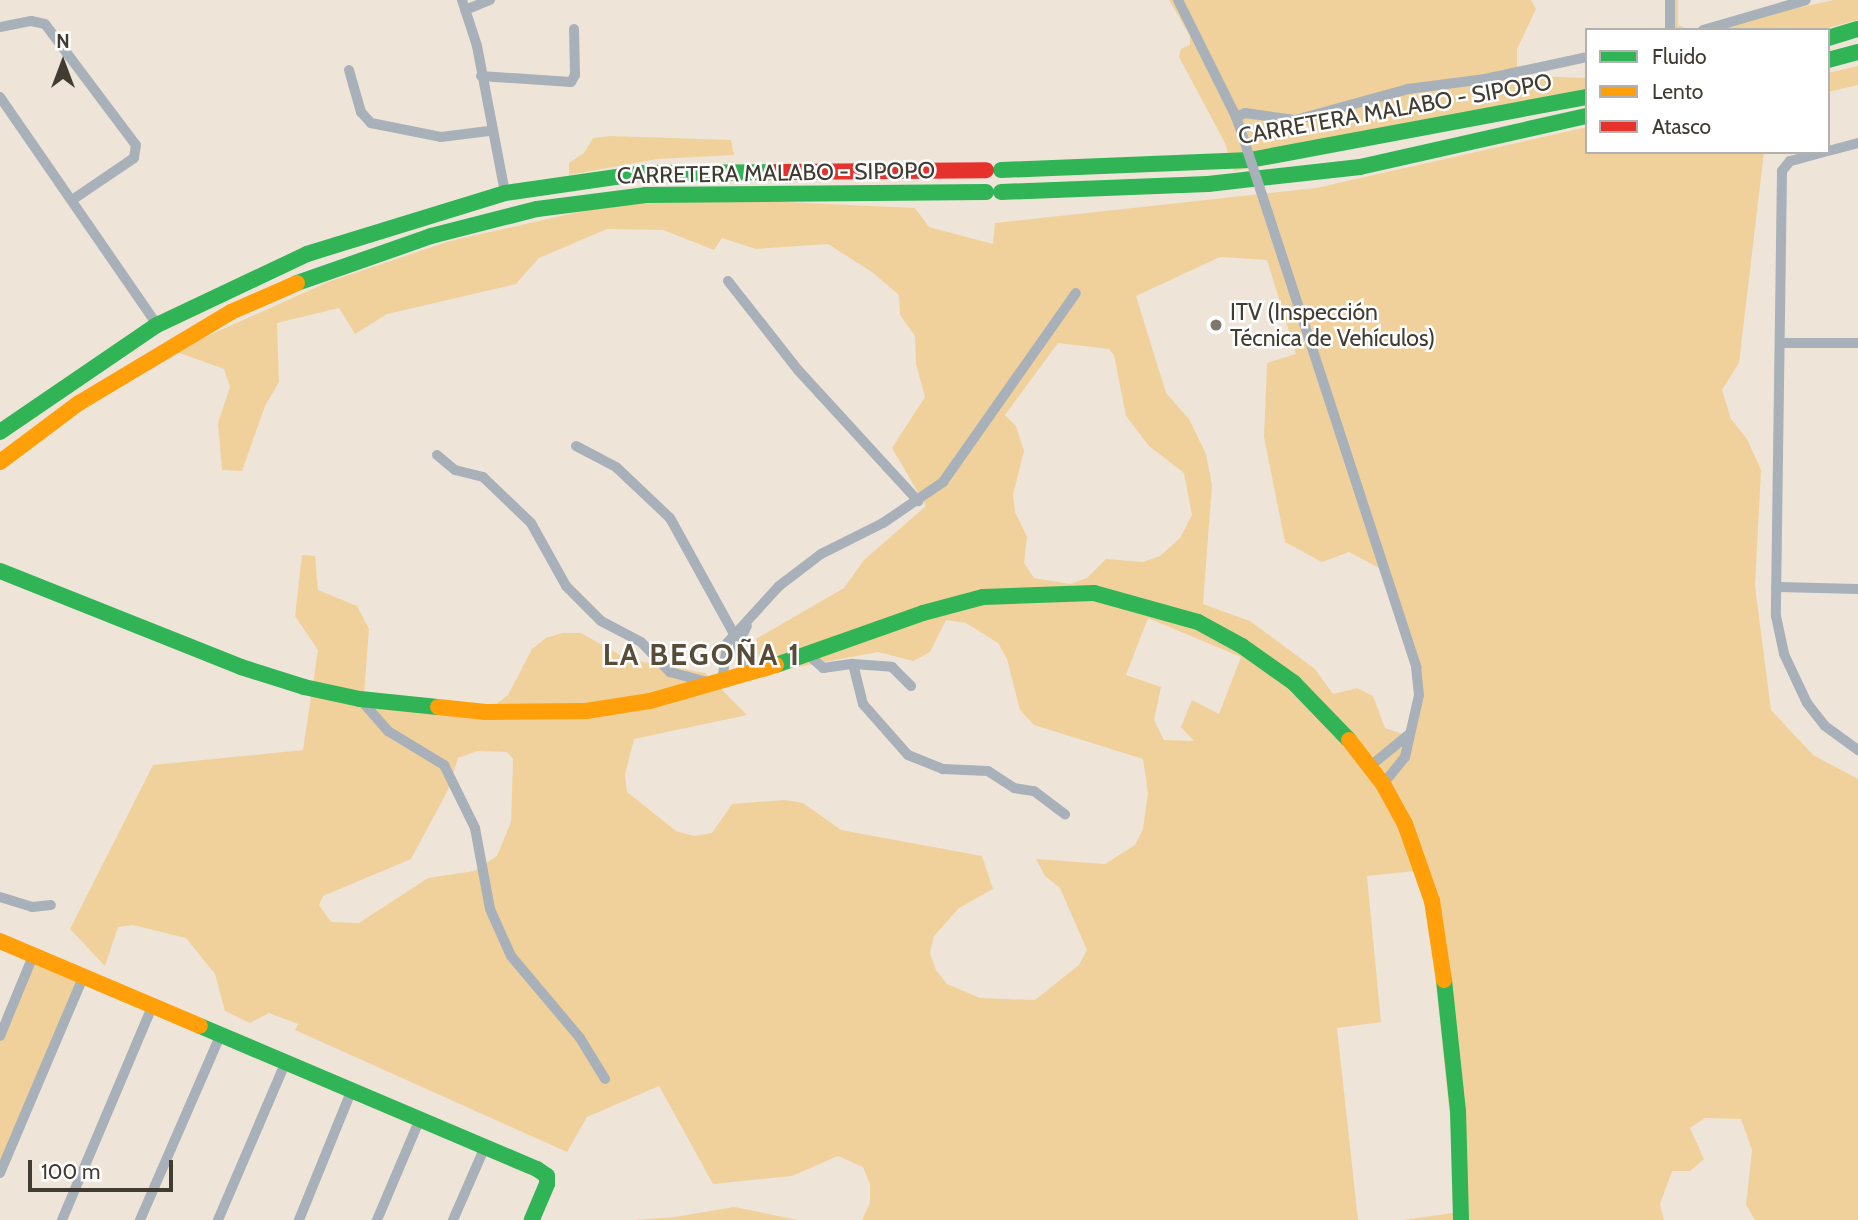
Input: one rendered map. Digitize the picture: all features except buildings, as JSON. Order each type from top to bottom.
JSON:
[{"type":"main road","points":[[1830,37],[1858,29]]},
{"type":"main road","points":[[1830,59],[1858,52]]},
{"type":"main road","name":"CARRETERA MALABO - SIPOPO","points":[[0,432],[157,325],[307,254],[505,193],[643,173],[994,170],[1250,160],[1585,97]]},
{"type":"main road","name":"CARRETERA MALABO - SIPOPO","points":[[0,462],[101,388],[230,312],[313,276],[431,236],[537,209],[646,195],[993,192],[1209,184],[1360,167],[1585,116]]},
{"type":"main road","points":[[0,562],[20,577]]},
{"type":"main road","points":[[0,571],[241,667],[360,699],[485,712],[586,711],[720,684],[806,653],[983,597],[1094,593],[1198,622],[1242,646],[1294,684],[1334,721],[1383,784],[1420,859],[1436,923],[1458,1111],[1461,1220]]},
{"type":"main road","points":[[0,941],[547,1176],[532,1220]]},
{"type":"street","points":[[490,0],[463,5],[505,193]]},
{"type":"street","points":[[1178,0],[1238,122],[1416,667],[1419,695],[1408,734],[1405,757],[1383,784]]},
{"type":"street","points":[[1670,0],[1670,28]]},
{"type":"street","points":[[1720,28],[1738,26],[1805,0]]},
{"type":"street","points":[[0,27],[31,21],[46,24],[136,145],[134,158],[72,200]]},
{"type":"street","points":[[481,76],[571,82],[575,75],[573,29]]},
{"type":"street","points":[[1238,122],[1252,112],[1282,120],[1307,118],[1409,89],[1485,79],[1585,57]]},
{"type":"street","points":[[349,70],[361,112],[372,123],[441,138],[489,131]]},
{"type":"street","points":[[0,97],[157,325]]},
{"type":"street","points":[[1830,151],[1858,143]]},
{"type":"street","points":[[1818,154],[1790,161],[1782,171],[1776,617],[1794,681],[1825,726],[1858,750]]},
{"type":"street","points":[[728,281],[797,370],[918,501]]},
{"type":"street","points":[[438,455],[455,470],[483,477],[531,523],[566,586],[601,621],[641,642],[670,673],[720,684],[724,650],[734,634],[779,586],[803,567],[918,501],[943,482],[1076,293]]},
{"type":"street","points":[[1780,343],[1858,344]]},
{"type":"street","points":[[576,446],[616,467],[670,518],[734,634]]},
{"type":"street","points":[[1776,587],[1858,589]]},
{"type":"street","points":[[743,677],[738,645],[750,620]]},
{"type":"street","points":[[806,653],[823,668],[853,664],[892,667],[911,686]]},
{"type":"street","points":[[853,664],[863,704],[908,755],[943,769],[988,771],[1014,788],[1034,791],[1065,814]]},
{"type":"street","points":[[360,699],[388,731],[444,765],[475,828],[490,908],[511,956],[580,1038],[605,1079]]},
{"type":"street","points":[[1369,767],[1408,734]]},
{"type":"street","points":[[0,897],[32,907],[51,905]]},
{"type":"street","points":[[0,1036],[33,956]]},
{"type":"street","points":[[0,1174],[83,977]]},
{"type":"street","points":[[62,1220],[152,1007]]},
{"type":"street","points":[[140,1220],[220,1036]]},
{"type":"street","points":[[218,1220],[285,1064]]},
{"type":"street","points":[[299,1220],[351,1092]]},
{"type":"street","points":[[377,1220],[419,1121]]},
{"type":"street","points":[[453,1220],[484,1149]]},
{"type":"shaded area","points":[[1169,0],[1531,0],[1536,9],[1517,49],[1517,66],[1532,76],[1585,78],[1585,98],[1234,171],[1225,143],[1179,57],[1181,49],[1190,45],[1190,36]]},
{"type":"shaded area","points":[[1667,0],[1678,0],[1678,25],[1685,28],[1674,28]]},
{"type":"shaded area","points":[[1834,0],[1858,0],[1858,20],[1828,28],[1700,28]]},
{"type":"shaded area","points":[[1858,66],[1858,85],[1830,92],[1830,73]]},
{"type":"shaded area","points":[[1585,127],[1585,154],[1764,154],[1739,363],[1722,390],[1731,419],[1747,439],[1761,470],[1755,586],[1771,710],[1813,755],[1858,779],[1858,1220],[1755,1220],[1746,1205],[1752,1150],[1741,1119],[1705,1118],[1690,1128],[1704,1159],[1690,1171],[1672,1171],[1660,1204],[1664,1220],[1403,1220],[1460,1212],[1424,870],[1367,876],[1381,1022],[1337,1028],[1358,1220],[862,1220],[870,1203],[870,1184],[863,1167],[838,1156],[792,1176],[713,1184],[659,1086],[587,1117],[567,1152],[295,1030],[298,1024],[269,1013],[250,1023],[225,1011],[215,974],[186,938],[133,925],[118,927],[105,966],[70,929],[153,765],[303,750],[318,650],[295,616],[302,555],[315,556],[318,590],[357,606],[369,629],[364,695],[494,706],[508,695],[532,649],[546,638],[562,633],[581,633],[627,659],[705,673],[747,715],[634,739],[625,775],[627,792],[676,831],[694,836],[712,833],[732,804],[785,800],[803,803],[841,830],[982,856],[993,889],[959,908],[934,936],[930,953],[936,970],[947,984],[980,998],[1035,1000],[1079,965],[1087,950],[1060,888],[1045,876],[1036,859],[1105,864],[1135,845],[1143,829],[1148,793],[1143,759],[1034,725],[1020,710],[1007,659],[998,643],[966,623],[946,620],[930,652],[913,661],[878,652],[761,674],[756,639],[844,588],[864,560],[926,506],[892,448],[925,397],[916,364],[915,336],[900,315],[899,295],[872,272],[828,244],[756,249],[722,238],[714,250],[663,230],[607,229],[539,258],[516,284],[387,314],[355,334],[339,308],[277,323],[279,382],[265,406],[242,471],[222,470],[218,423],[230,387],[224,369],[174,351],[328,282],[450,241],[605,206],[719,199],[915,208],[929,227],[993,244],[995,223],[1316,188]],"holes":[[[1220,257],[1267,260],[1296,354],[1267,363],[1264,437],[1285,542],[1322,562],[1349,552],[1383,570],[1416,671],[1416,699],[1408,736],[1385,728],[1373,696],[1357,688],[1333,694],[1315,669],[1250,621],[1203,604],[1212,485],[1206,454],[1189,419],[1166,393],[1136,296]],[[1058,343],[1109,349],[1114,355],[1126,416],[1149,446],[1184,473],[1192,515],[1180,538],[1160,556],[1143,562],[1106,559],[1087,578],[1070,584],[1034,578],[1024,563],[1027,537],[1015,512],[1013,495],[1024,451],[1016,426],[1005,415]],[[1148,618],[1241,657],[1219,714],[1192,700],[1181,727],[1194,741],[1164,740],[1154,720],[1161,687],[1126,675]],[[477,751],[507,752],[513,759],[511,822],[497,856],[474,871],[428,878],[359,923],[331,922],[319,905],[323,896],[411,859],[448,790],[458,758]]]},
{"type":"shaded area","points":[[611,136],[731,140],[734,155],[657,159],[569,175],[569,163],[584,153],[593,138]]},
{"type":"shaded area","points":[[32,962],[76,981],[0,1164],[0,1039]]},
{"type":"shaded area","points":[[734,1207],[798,1220],[634,1220],[675,1217]]},
{"type":"traffic: fast","points":[[1830,37],[1858,29]]},
{"type":"traffic: fast","points":[[1830,59],[1858,52]]},
{"type":"traffic: fast","points":[[1001,170],[1250,160],[1585,97]]},
{"type":"traffic: fast","points":[[1001,192],[1208,184],[1360,167],[1585,116]]},
{"type":"traffic: fast","points":[[0,432],[157,325],[307,254],[505,193],[643,173],[777,172]]},
{"type":"traffic: fast","points":[[297,283],[431,236],[537,209],[646,195],[986,192]]},
{"type":"traffic: fast","points":[[0,571],[241,667],[304,687],[360,699],[438,707]]},
{"type":"traffic: fast","points":[[776,665],[923,613],[983,597],[1094,593],[1198,622],[1242,646],[1294,683],[1349,740]]},
{"type":"traffic: fast","points":[[1444,980],[1458,1111],[1461,1220]]},
{"type":"traffic: fast","points":[[200,1026],[537,1169],[547,1176],[547,1184],[532,1220]]},
{"type":"traffic: slow","points":[[0,462],[79,403],[231,312],[297,283]]},
{"type":"traffic: slow","points":[[438,707],[486,712],[586,711],[650,701],[776,665]]},
{"type":"traffic: slow","points":[[1349,740],[1383,784],[1405,824],[1432,901],[1444,980]]},
{"type":"traffic: slow","points":[[0,941],[200,1026]]},
{"type":"traffic: jam","points":[[777,172],[986,170]]},
{"type":"place","name":"ITV (Inspección Técnica de Vehículos)","points":[[1216,325]]},
{"type":"district","name":"LA BEGOÑA 1","points":[[702,655]]}]
